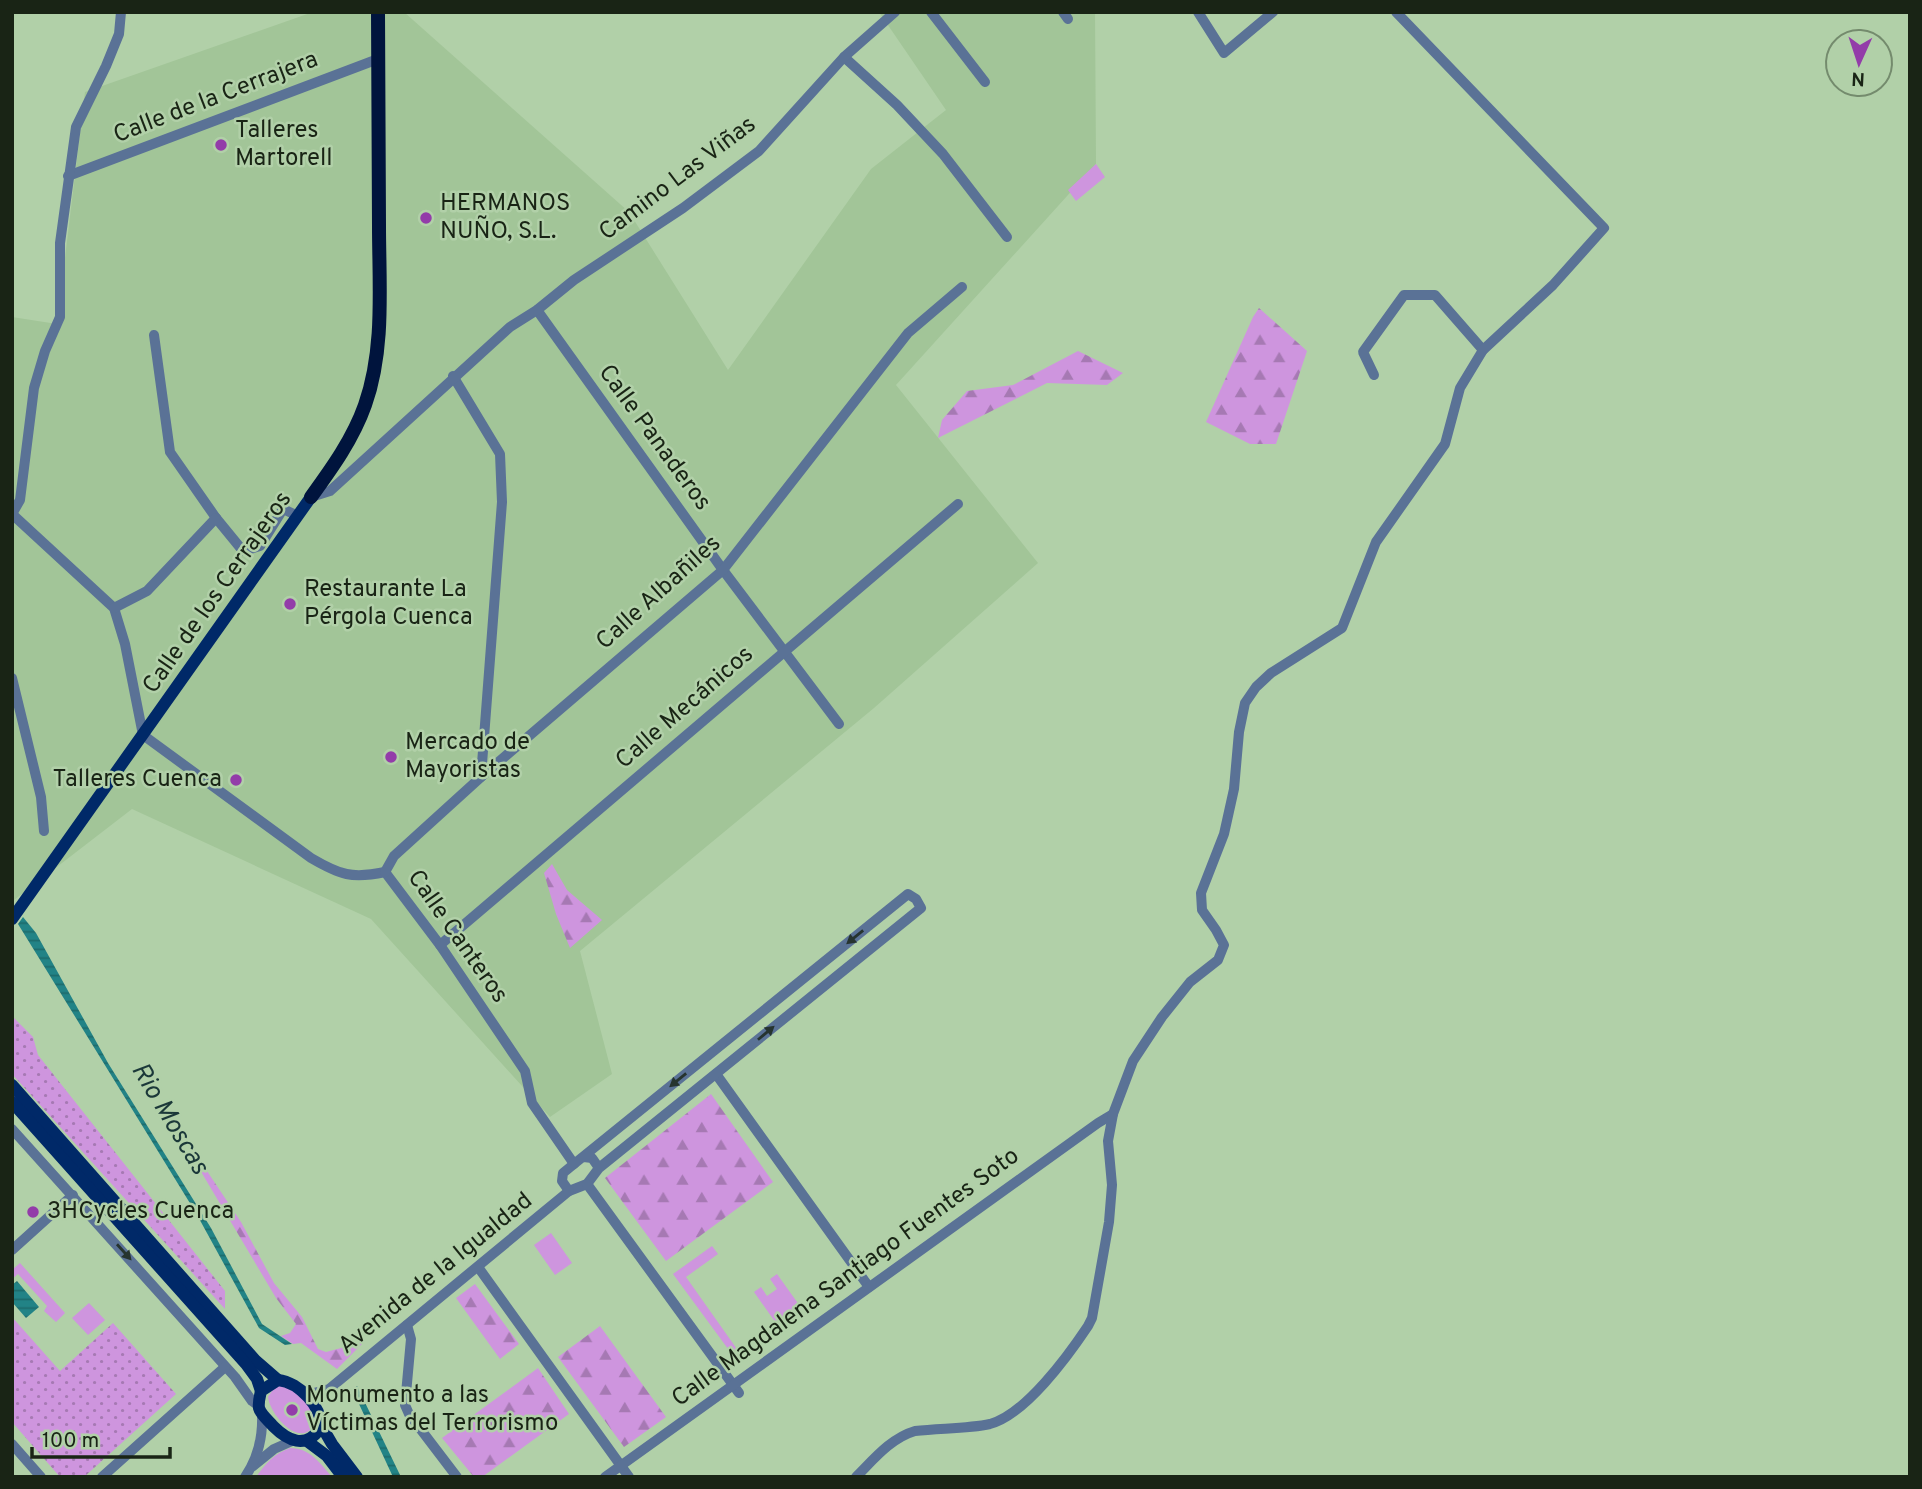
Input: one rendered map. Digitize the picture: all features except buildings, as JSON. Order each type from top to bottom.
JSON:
[{"type":"highway","points":[[312,497],[348,443],[365,406],[374,374],[379,334],[378,12]]},
{"type":"main road","name":"Calle de los Cerrajeros","points":[[12,919],[312,497]]},
{"type":"main road","points":[[12,1085],[255,1360],[278,1380],[291,1383],[301,1391],[321,1421],[332,1444],[357,1477]]},
{"type":"main road","points":[[12,1102],[248,1366],[261,1391],[260,1410],[278,1430],[292,1441],[307,1441],[318,1433],[321,1421]]},
{"type":"main road","points":[[261,1391],[278,1380]]},
{"type":"main road","points":[[307,1441],[327,1456],[343,1477]]},
{"type":"street","points":[[121,12],[119,34],[76,127],[60,243],[60,317],[45,351],[34,388],[20,500],[12,514],[114,608],[125,644],[143,735]]},
{"type":"street","name":"Camino Las Viñas","points":[[537,310],[574,280],[683,208],[760,151],[844,57],[895,12]]},
{"type":"street","points":[[932,12],[985,82]]},
{"type":"street","points":[[1198,12],[1224,52],[1273,12]]},
{"type":"street","points":[[856,1477],[904,1434],[988,1424],[1009,1417],[1028,1400],[1082,1335],[1092,1318],[1109,1222],[1112,1185],[1108,1141],[1113,1114],[1133,1061],[1162,1017],[1190,982],[1218,960],[1224,945],[1202,910],[1201,892],[1224,834],[1234,789],[1239,732],[1245,702],[1271,673],[1342,628],[1376,542],[1445,444],[1460,388],[1483,350],[1553,285],[1604,228],[1396,12]]},
{"type":"street","points":[[844,57],[897,105],[943,154],[1007,237]]},
{"type":"street","name":"Calle de la Cerrajera","points":[[68,176],[378,59]]},
{"type":"street","name":"Calle Albañiles","points":[[385,872],[394,856],[481,777],[723,570],[908,333],[962,287]]},
{"type":"street","points":[[1374,374],[1363,352],[1404,295],[1435,295],[1483,350]]},
{"type":"street","name":"Calle de los Cerrajeros","points":[[312,497],[330,491],[453,376],[510,327],[537,310]]},
{"type":"street","name":"Calle Panaderos","points":[[537,310],[723,570],[839,723]]},
{"type":"street","points":[[154,335],[170,452],[216,518],[243,551],[260,546],[283,509],[298,516]]},
{"type":"street","points":[[453,376],[500,454],[502,502],[481,777]]},
{"type":"street","name":"Calle Mecánicos","points":[[440,944],[958,504]]},
{"type":"street","points":[[114,608],[147,591],[216,518]]},
{"type":"street","points":[[12,678],[41,797],[44,831]]},
{"type":"street","name":"Calle Canteros","points":[[143,735],[331,870],[359,877],[385,872],[440,944],[525,1071],[532,1103],[579,1160],[592,1158],[598,1168]]},
{"type":"street","points":[[569,1191],[562,1181],[563,1174],[579,1160],[908,894],[916,899],[921,908],[598,1168],[587,1184],[736,1389]]},
{"type":"street","points":[[716,1074],[869,1287]]},
{"type":"street","name":"Calle Magdalena Santiago Fuentes Soto","points":[[605,1477],[736,1389],[869,1287],[1113,1114]]},
{"type":"street","points":[[12,1129],[225,1367],[260,1410],[261,1440],[248,1473]]},
{"type":"street","name":"Avenida de la Igualdad","points":[[321,1421],[322,1401],[329,1389],[569,1191],[587,1184]]},
{"type":"street","points":[[12,1250],[73,1195]]},
{"type":"street","points":[[478,1267],[629,1477]]},
{"type":"street","points":[[407,1325],[411,1339],[404,1405],[457,1477]]},
{"type":"street","points":[[102,1477],[225,1367]]},
{"type":"street","name":"Avenida de la Igualdad","points":[[301,1391],[314,1393],[329,1389]]},
{"type":"street","points":[[248,1473],[274,1449],[292,1441]]},
{"type":"street","points":[[12,1444],[41,1477]]},
{"type":"shaded area","points":[[313,12],[404,12],[629,212],[728,370],[871,169],[946,110],[879,12],[1095,12],[1096,164],[896,385],[1038,563],[874,708],[580,951],[612,1074],[550,1117],[371,919],[132,809],[12,899],[12,317],[57,324],[85,92]]},
{"type":"green space","points":[[1096,164],[1105,177],[1076,201],[1068,190]]},
{"type":"green space","points":[[1259,308],[1307,351],[1276,444],[1250,444],[1206,422]]},
{"type":"green space","points":[[1078,351],[1123,373],[1107,385],[1047,383],[938,438],[942,420],[967,391],[1013,385]]},
{"type":"green space","points":[[552,864],[567,890],[602,920],[570,948],[544,873]]},
{"type":"green space","points":[[12,1016],[33,1037],[38,1055],[225,1291],[225,1309],[12,1074]]},
{"type":"green space","points":[[711,1094],[773,1182],[666,1261],[605,1178]]},
{"type":"green space","points":[[205,1168],[241,1222],[274,1283],[302,1317],[318,1349],[326,1352],[364,1342],[337,1369],[301,1343],[293,1344],[281,1336],[290,1333],[296,1324],[276,1298],[200,1170]]},
{"type":"green space","points":[[551,1233],[572,1263],[555,1275],[534,1245]]},
{"type":"green space","points":[[712,1246],[718,1254],[686,1277],[739,1352],[734,1357],[673,1274]]},
{"type":"green space","points":[[20,1263],[65,1313],[56,1322],[44,1311],[47,1306],[18,1274],[12,1279],[12,1270]]},
{"type":"green space","points":[[777,1274],[802,1309],[778,1326],[754,1292],[761,1287],[767,1296],[777,1289],[770,1279]]},
{"type":"green space","points":[[475,1284],[519,1344],[500,1359],[456,1298]]},
{"type":"green space","points":[[89,1303],[105,1320],[88,1335],[72,1318]]},
{"type":"green space","points":[[12,1317],[60,1371],[113,1323],[176,1394],[84,1477],[60,1477],[12,1422]]},
{"type":"green space","points":[[600,1326],[666,1417],[624,1447],[558,1357]]},
{"type":"green space","points":[[538,1368],[569,1414],[482,1477],[474,1477],[442,1438]]},
{"type":"green space","points":[[276,1385],[290,1386],[313,1410],[315,1424],[309,1431],[294,1432],[274,1412],[268,1397]]},
{"type":"green space","points":[[290,1448],[309,1453],[332,1477],[256,1477],[279,1453]]},
{"type":"water","points":[[23,917],[36,933],[108,1063],[211,1228],[262,1324],[292,1344],[285,1345],[259,1328],[196,1213],[18,924]]},
{"type":"water","points":[[17,1281],[39,1307],[26,1318],[12,1302],[12,1285]]},
{"type":"water","points":[[357,1386],[401,1477],[393,1477],[359,1404],[348,1394]]},
{"type":"place","name":"Talleres Martorell","points":[[221,145]]},
{"type":"place","name":"HERMANOS NUÑO, S.L.","points":[[426,218]]},
{"type":"place","name":"Restaurante La Pérgola Cuenca","points":[[290,604]]},
{"type":"place","name":"Mercado de Mayoristas","points":[[391,757]]},
{"type":"place","name":"Talleres Cuenca","points":[[236,780]]},
{"type":"place","name":"3HCycles Cuenca","points":[[33,1212]]},
{"type":"place","name":"Monumento a las Víctimas del Terrorismo","points":[[292,1410]]},
{"type":"water label","name":"Rio Moscas","points":[[169,1119]]}]
